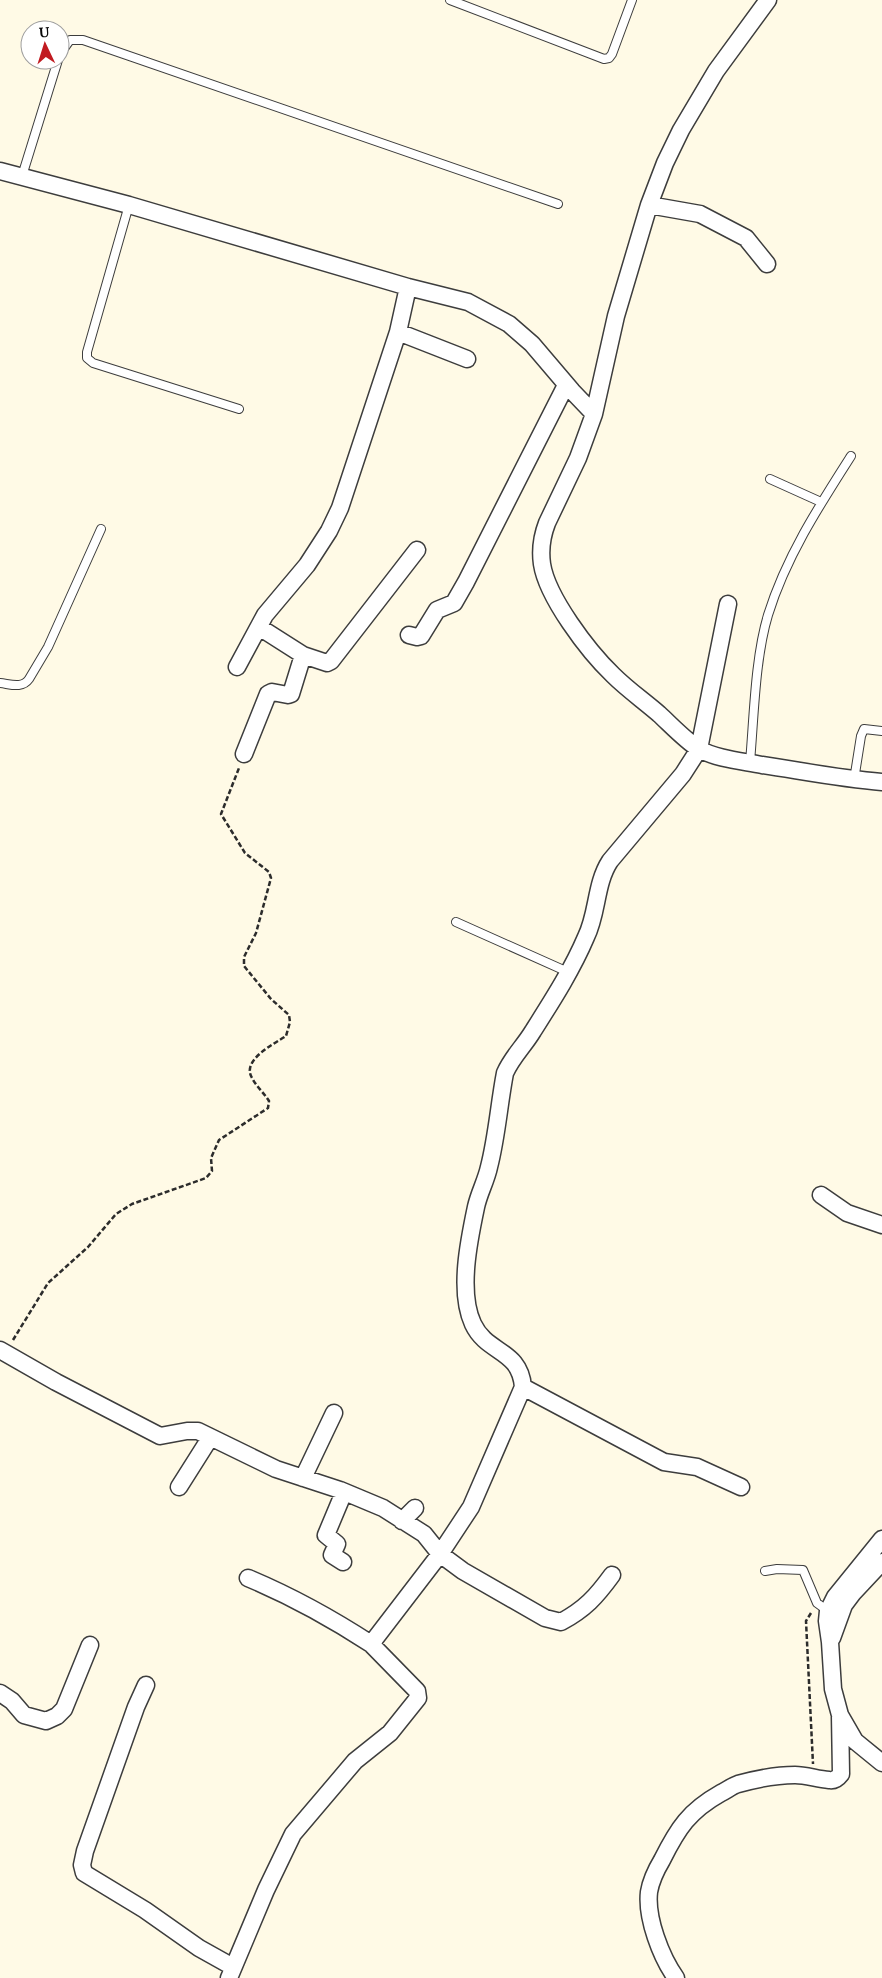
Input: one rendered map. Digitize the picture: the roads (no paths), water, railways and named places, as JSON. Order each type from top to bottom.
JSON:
[{"type":"street","points":[[768,0],[716,72],[686,122],[665,163],[649,205],[616,316],[592,412],[578,458],[543,533],[542,566],[550,588],[564,614],[612,674],[699,749],[719,756],[750,762],[854,780],[882,782]]},
{"type":"street","points":[[0,171],[129,205],[408,287],[468,302],[502,320],[532,344],[592,412]]},
{"type":"street","points":[[649,205],[700,214],[746,238],[767,264]]},
{"type":"street","points":[[237,667],[270,608],[308,565],[340,508],[398,332],[408,287]]},
{"type":"street","points":[[398,332],[467,359]]},
{"type":"street","points":[[409,635],[421,636],[437,610],[454,603],[569,388]]},
{"type":"street","points":[[259,627],[303,655],[322,663],[331,661],[417,550]]},
{"type":"street","points":[[371,1644],[440,1554],[471,1507],[523,1387],[522,1374],[518,1366],[490,1344],[473,1324],[465,1283],[476,1206],[489,1168],[505,1073],[510,1061],[532,1034],[568,972],[593,921],[603,872],[682,774],[699,749],[728,604]]},
{"type":"street","points":[[244,754],[268,694],[272,692],[291,694],[303,655]]},
{"type":"street","points":[[822,1195],[847,1212],[882,1225]]},
{"type":"street","points":[[3,1351],[56,1382],[160,1436],[198,1431],[276,1469],[344,1492],[383,1508],[424,1534],[440,1554],[463,1571],[545,1618],[562,1622],[578,1613],[593,1600],[612,1575]]},
{"type":"street","points":[[523,1387],[664,1462],[697,1467],[741,1487]]},
{"type":"street","points":[[303,1478],[334,1413]]},
{"type":"street","points":[[179,1487],[210,1438]]},
{"type":"street","points":[[343,1562],[332,1555],[337,1544],[326,1535],[344,1492]]},
{"type":"street","points":[[402,1521],[414,1508]]},
{"type":"street","points":[[676,1978],[668,1968],[658,1944],[652,1922],[649,1893],[653,1876],[676,1833],[688,1817],[709,1800],[735,1785],[795,1775],[831,1781],[838,1778],[841,1774],[840,1716],[833,1688],[830,1642],[823,1607],[882,1539]]},
{"type":"street","points":[[830,1642],[844,1605],[882,1562]]},
{"type":"street","points":[[146,1685],[136,1707],[85,1851],[82,1865],[84,1874],[145,1910],[231,1972],[292,1834],[355,1761],[390,1733],[418,1698],[417,1691],[371,1644],[320,1612],[280,1591],[248,1578]]},
{"type":"street","points":[[0,1692],[12,1701],[24,1716],[46,1721],[57,1716],[64,1708],[90,1645]]},
{"type":"street","points":[[840,1716],[855,1741],[882,1763]]},
{"type":"lane","points":[[450,0],[604,59],[609,58],[612,54],[632,0]]},
{"type":"lane","points":[[70,40],[82,40],[558,204]]},
{"type":"lane","points":[[22,176],[25,161],[55,70]]},
{"type":"lane","points":[[129,205],[86,352],[87,358],[93,363],[240,409]]},
{"type":"lane","points":[[750,762],[760,655],[768,616],[784,569],[821,502],[851,456]]},
{"type":"lane","points":[[770,479],[821,502]]},
{"type":"lane","points":[[0,683],[20,685],[26,683],[29,679],[48,647],[100,528]]},
{"type":"lane","points":[[854,780],[861,736],[864,729],[882,731]]},
{"type":"lane","points":[[456,922],[568,972]]},
{"type":"lane","points":[[766,1571],[777,1568],[803,1570],[823,1607]]}]
